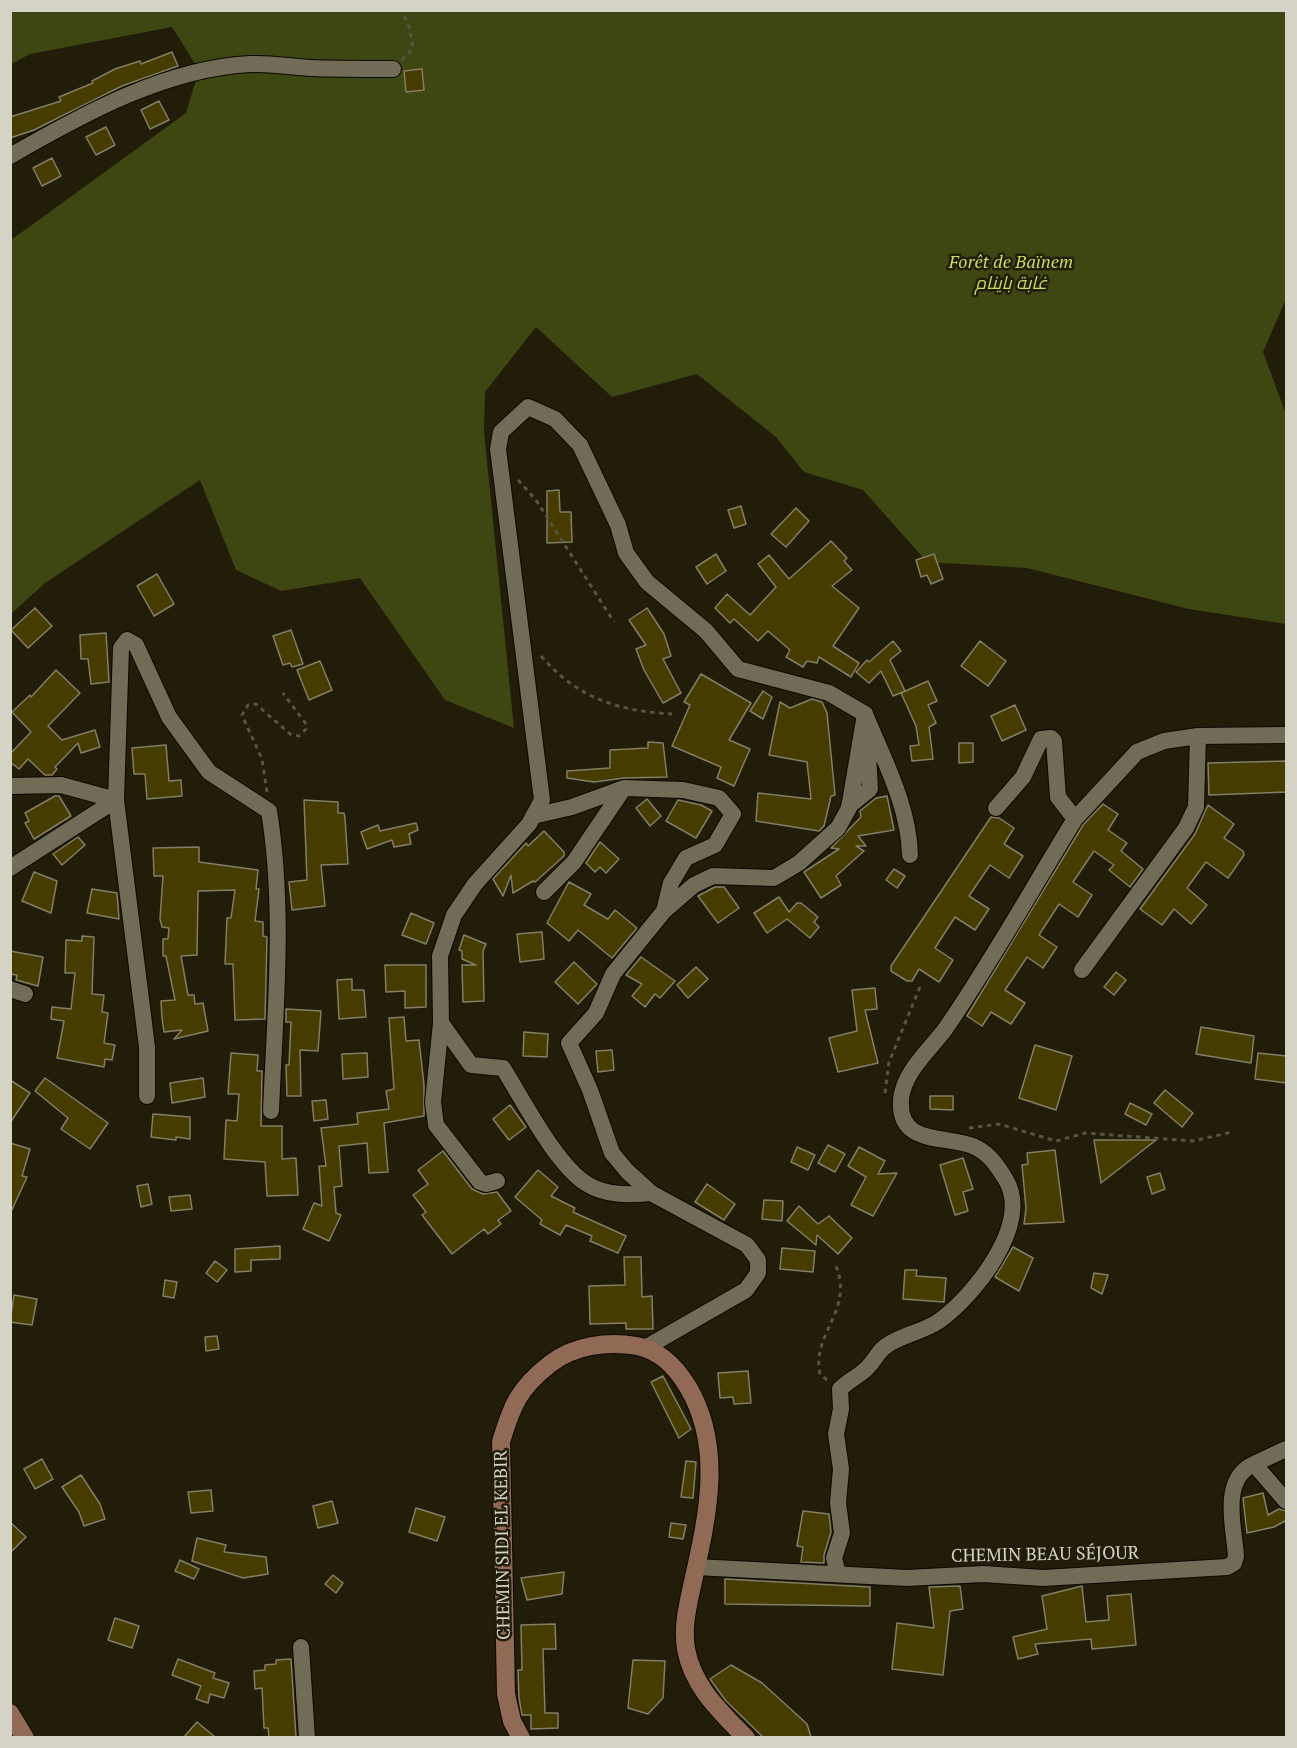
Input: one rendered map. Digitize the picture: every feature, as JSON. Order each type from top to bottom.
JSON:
[{"type":"street","points":[[10,156],[66,124],[129,95],[208,69],[252,64],[312,68],[393,69]]},
{"type":"street","points":[[497,1181],[486,1184],[480,1182],[436,1125],[433,1102],[441,1023],[440,956],[454,915],[475,884],[533,816],[542,800],[539,762],[499,464],[501,432],[528,407],[555,420],[580,445],[618,525],[627,553],[633,563],[648,582],[706,631],[738,669],[829,693],[865,714],[895,786],[910,841],[910,855]]},
{"type":"street","points":[[147,1096],[147,1047],[116,800],[121,648],[123,642],[130,640],[136,645],[169,717],[209,772],[269,811],[276,855],[276,1002],[271,1111]]},
{"type":"street","points":[[645,1348],[746,1290],[756,1280],[759,1266],[756,1254],[747,1245],[651,1193],[612,1153],[590,1090],[569,1043],[596,1013],[613,974],[664,911],[694,885],[712,876],[774,878],[799,863],[838,828],[849,806],[870,789],[865,714]]},
{"type":"street","points":[[838,1574],[834,1558],[842,1533],[838,1503],[842,1468],[836,1434],[841,1409],[840,1389],[866,1370],[886,1346],[937,1322],[958,1305],[1003,1244],[1012,1220],[1013,1207],[1007,1183],[987,1154],[968,1144],[930,1139],[918,1134],[904,1122],[902,1091],[911,1073],[946,1028],[1075,819],[1137,752],[1164,741],[1198,736],[1287,735]]},
{"type":"street","points":[[1082,970],[1186,828],[1196,807],[1198,736]]},
{"type":"street","points":[[996,808],[1023,777],[1041,739],[1046,737],[1054,741],[1058,797],[1075,819]]},
{"type":"street","points":[[10,786],[61,785],[116,800]]},
{"type":"street","points":[[533,816],[572,807],[624,788],[683,790],[719,798],[733,813],[715,845],[686,858],[671,883],[664,911]]},
{"type":"street","points":[[544,892],[574,862],[624,788]]},
{"type":"street","points":[[10,868],[116,800]]},
{"type":"street","points":[[441,1023],[471,1065],[503,1068],[571,1170],[588,1185],[608,1192],[630,1195],[651,1193]]},
{"type":"street","name":"CHEMIN SIDI EL KEBIR","points":[[520,1737],[512,1721],[506,1694],[501,1442],[511,1408],[524,1385],[553,1362],[574,1351],[613,1344],[645,1348],[665,1358],[682,1377],[695,1399],[706,1426],[711,1454],[711,1484],[684,1621],[686,1649],[694,1675],[708,1699],[746,1737]]},
{"type":"street","points":[[1287,1449],[1254,1464],[1287,1501]]},
{"type":"street","name":"CHEMIN BEAU SÉJOUR","points":[[696,1567],[907,1578],[983,1574],[1043,1578],[1227,1567],[1233,1563],[1236,1556],[1233,1488],[1238,1476],[1254,1464]]},
{"type":"street","points":[[301,1647],[307,1737]]},
{"type":"street","points":[[10,1713],[25,1737]]},
{"type":"path","points":[[393,69],[413,48],[409,27],[402,10]]},
{"type":"path","points":[[499,464],[536,500],[614,622]]},
{"type":"path","points":[[539,654],[574,687],[601,702],[642,712],[672,714]]},
{"type":"path","points":[[269,811],[262,759],[242,715],[245,707],[256,704],[290,734],[299,736],[306,729],[306,724],[283,693]]},
{"type":"path","points":[[885,1094],[889,1062],[920,987]]},
{"type":"path","points":[[964,1128],[999,1124],[1056,1141],[1085,1133],[1193,1141],[1232,1132]]},
{"type":"path","points":[[836,1266],[840,1276],[840,1304],[816,1358],[819,1374],[840,1389]]},
{"type":"green space","name":"Forêt de Baïnem غابة باينام","points":[[11,10],[1286,11],[1286,299],[1263,352],[1286,414],[1286,624],[1189,609],[1027,568],[927,562],[863,490],[804,472],[776,437],[697,374],[612,397],[536,327],[485,392],[484,432],[514,728],[445,700],[360,578],[281,591],[236,570],[200,480],[45,583],[11,614],[11,240],[186,113],[199,70],[172,27],[30,54],[11,64]]},
{"type":"building","points":[[172,52],[178,66],[122,86],[34,130],[10,138],[10,117],[61,101],[59,97],[93,83],[92,81],[115,69],[140,61],[141,64]]},
{"type":"building","points":[[422,69],[424,90],[406,92],[404,71]]},
{"type":"building","points":[[159,101],[169,120],[150,129],[141,110]]},
{"type":"building","points":[[106,127],[115,145],[96,155],[86,137]]},
{"type":"building","points":[[52,158],[61,176],[42,186],[33,168]]},
{"type":"building","points":[[559,490],[560,512],[571,512],[572,542],[547,543],[547,491]]},
{"type":"building","points":[[741,506],[746,524],[734,528],[728,510]]},
{"type":"building","points":[[796,508],[809,521],[786,547],[771,534]]},
{"type":"building","points":[[831,541],[847,558],[844,561],[852,570],[832,586],[859,608],[833,646],[859,663],[851,677],[819,657],[817,663],[807,661],[803,667],[786,657],[790,650],[768,631],[758,641],[734,619],[730,623],[715,608],[727,594],[750,615],[776,587],[758,564],[769,555],[789,579]]},
{"type":"building","points":[[716,554],[726,571],[707,584],[696,567]]},
{"type":"building","points":[[934,554],[943,579],[931,584],[927,575],[921,577],[916,560]]},
{"type":"building","points":[[157,574],[174,604],[154,616],[137,586]]},
{"type":"building","points":[[35,608],[52,626],[28,648],[11,630]]},
{"type":"building","points":[[647,608],[664,634],[671,656],[663,659],[681,693],[663,703],[644,670],[636,649],[646,645],[629,620]]},
{"type":"building","points":[[291,630],[303,664],[292,667],[290,663],[283,665],[273,636]]},
{"type":"building","points":[[106,633],[109,682],[91,684],[88,659],[81,659],[80,635]]},
{"type":"building","points":[[893,641],[901,651],[890,660],[905,691],[893,696],[881,671],[869,683],[856,672],[867,660],[869,662]]},
{"type":"building","points":[[980,641],[1006,661],[988,686],[961,666]]},
{"type":"building","points":[[320,661],[332,690],[309,700],[297,670]]},
{"type":"building","points":[[56,670],[80,693],[48,726],[62,740],[95,730],[100,747],[81,753],[78,743],[55,767],[57,769],[52,775],[45,775],[28,759],[19,769],[10,762],[10,754],[31,732],[12,712],[30,695],[31,697]]},
{"type":"building","points":[[701,674],[751,703],[729,740],[750,749],[734,786],[717,778],[721,767],[672,746],[690,705],[684,702]]},
{"type":"building","points":[[928,681],[937,701],[928,705],[936,723],[929,727],[933,759],[912,761],[910,746],[919,745],[916,726],[901,693]]},
{"type":"building","points":[[763,691],[772,697],[763,719],[750,711]]},
{"type":"building","points":[[812,699],[822,702],[827,713],[835,795],[831,796],[824,826],[819,831],[756,821],[758,793],[811,799],[807,762],[769,755],[780,702],[790,708]]},
{"type":"building","points":[[1015,705],[1026,730],[1002,741],[991,716]]},
{"type":"building","points":[[648,742],[663,743],[667,777],[624,778],[594,782],[567,778],[567,771],[610,768],[610,750],[648,748]]},
{"type":"building","points":[[959,743],[973,743],[973,762],[959,763]]},
{"type":"building","points":[[166,745],[169,781],[181,780],[182,796],[147,799],[145,774],[134,774],[132,748]]},
{"type":"building","points":[[1287,761],[1287,792],[1209,795],[1208,763]]},
{"type":"building","points":[[59,796],[71,816],[34,839],[25,823],[29,821],[25,813]]},
{"type":"building","points":[[887,796],[894,830],[858,836],[866,846],[856,846],[864,851],[836,876],[841,885],[821,898],[804,872],[839,849],[831,848],[861,817],[860,811],[876,798]]},
{"type":"building","points":[[647,799],[661,816],[650,826],[636,808]]},
{"type":"building","points":[[304,800],[338,802],[338,813],[344,813],[345,818],[348,864],[321,865],[325,906],[292,910],[289,882],[307,880]]},
{"type":"building","points":[[678,800],[701,805],[712,811],[696,838],[666,821]]},
{"type":"building","points":[[1103,804],[1118,814],[1108,830],[1127,843],[1121,851],[1143,869],[1130,887],[1109,870],[1114,865],[1094,851],[1073,882],[1092,895],[1078,917],[1059,904],[1039,935],[1057,947],[1043,968],[1027,957],[1005,990],[1025,1003],[1011,1024],[991,1012],[982,1026],[967,1016],[1083,825]]},
{"type":"building","points":[[1208,805],[1234,824],[1224,838],[1243,851],[1244,855],[1228,878],[1206,862],[1187,888],[1207,905],[1191,924],[1174,909],[1162,925],[1140,909],[1195,834]]},
{"type":"building","points":[[991,817],[999,818],[1014,828],[1004,844],[1023,856],[1009,878],[990,865],[969,896],[989,909],[975,930],[955,917],[935,948],[953,960],[939,982],[919,969],[912,981],[907,981],[891,971],[891,966]]},
{"type":"building","points":[[416,823],[418,830],[409,834],[411,844],[394,847],[392,840],[367,849],[361,832],[378,825],[380,831]]},
{"type":"building","points":[[544,831],[564,852],[564,856],[535,882],[513,893],[511,875],[503,896],[493,879],[526,843],[528,846]]},
{"type":"building","points":[[78,837],[85,845],[62,865],[53,854]]},
{"type":"building","points":[[600,842],[619,859],[606,873],[600,867],[595,872],[586,863]]},
{"type":"building","points":[[199,847],[199,862],[258,870],[256,889],[259,889],[255,921],[263,922],[263,936],[267,937],[265,1019],[235,1020],[233,964],[225,964],[227,918],[231,918],[235,890],[198,891],[197,955],[181,956],[188,995],[194,995],[195,1004],[203,1003],[208,1031],[174,1039],[182,1030],[164,1032],[162,1018],[161,1001],[175,1000],[166,956],[163,956],[163,939],[168,939],[169,928],[162,927],[160,919],[163,876],[154,876],[153,848]]},
{"type":"building","points":[[894,869],[905,876],[897,888],[886,880]]},
{"type":"building","points":[[34,872],[57,881],[51,913],[22,901]]},
{"type":"building","points":[[569,882],[591,894],[584,905],[608,919],[615,910],[637,928],[612,958],[578,930],[569,941],[547,923]]},
{"type":"building","points":[[715,887],[724,887],[739,908],[718,923],[698,896]]},
{"type":"building","points":[[92,889],[117,893],[119,919],[87,913]]},
{"type":"building","points":[[779,897],[789,912],[797,903],[801,903],[818,917],[814,922],[819,927],[810,938],[787,919],[767,933],[754,913]]},
{"type":"building","points":[[411,913],[434,923],[426,944],[402,935]]},
{"type":"building","points":[[542,932],[544,959],[520,962],[517,934]]},
{"type":"building","points":[[464,935],[486,944],[483,951],[484,1001],[463,1002],[462,965],[476,965],[462,959],[462,951],[459,950]]},
{"type":"building","points":[[82,936],[94,937],[92,994],[104,995],[102,1012],[108,1013],[104,1043],[115,1045],[112,1060],[105,1059],[104,1067],[57,1058],[64,1021],[51,1019],[52,1007],[71,1009],[75,973],[65,973],[66,940],[82,941]]},
{"type":"building","points":[[10,951],[43,957],[38,986],[16,980],[17,975],[10,974]]},
{"type":"building","points":[[641,957],[675,981],[660,998],[655,994],[645,1007],[632,996],[642,984],[626,975]]},
{"type":"building","points":[[574,962],[597,984],[578,1004],[555,982]]},
{"type":"building","points":[[385,965],[426,965],[426,1007],[405,1008],[405,991],[386,992]]},
{"type":"building","points":[[696,967],[708,979],[688,998],[677,985]]},
{"type":"building","points":[[1116,972],[1126,980],[1114,995],[1104,987]]},
{"type":"building","points":[[352,979],[352,990],[364,990],[366,1017],[339,1019],[337,980]]},
{"type":"building","points":[[875,988],[877,1009],[865,1010],[878,1063],[838,1072],[829,1038],[857,1031],[852,990]]},
{"type":"building","points":[[286,1009],[321,1011],[318,1051],[300,1050],[301,1096],[287,1096],[286,1065],[289,1065],[291,1022],[286,1022]]},
{"type":"building","points":[[404,1017],[406,1041],[419,1040],[424,1085],[424,1116],[384,1123],[388,1172],[369,1173],[367,1143],[339,1146],[342,1186],[334,1187],[336,1213],[341,1215],[329,1241],[303,1229],[314,1203],[322,1206],[319,1166],[326,1166],[321,1128],[358,1124],[357,1113],[389,1109],[386,1091],[394,1089],[389,1018]]},
{"type":"building","points":[[1201,1027],[1254,1036],[1251,1063],[1196,1054]]},
{"type":"building","points":[[524,1032],[548,1034],[547,1057],[523,1056]]},
{"type":"building","points":[[1035,1045],[1072,1056],[1056,1110],[1019,1098]]},
{"type":"building","points":[[612,1050],[614,1070],[598,1072],[596,1051]]},
{"type":"building","points":[[231,1053],[258,1055],[257,1071],[262,1071],[261,1126],[282,1126],[282,1159],[296,1158],[298,1195],[267,1196],[265,1162],[224,1159],[226,1120],[237,1121],[239,1094],[228,1094]]},
{"type":"building","points":[[367,1053],[368,1077],[343,1079],[342,1054]]},
{"type":"building","points":[[1258,1053],[1287,1056],[1287,1083],[1255,1079]]},
{"type":"building","points":[[45,1078],[108,1123],[90,1149],[61,1129],[68,1118],[35,1091]]},
{"type":"building","points":[[203,1078],[205,1097],[172,1103],[170,1083]]},
{"type":"building","points":[[10,1080],[30,1093],[10,1123]]},
{"type":"building","points":[[1165,1090],[1193,1113],[1182,1127],[1154,1103]]},
{"type":"building","points":[[930,1096],[953,1096],[953,1110],[930,1109]]},
{"type":"building","points":[[326,1100],[328,1119],[314,1121],[312,1101]]},
{"type":"building","points":[[1130,1103],[1152,1114],[1146,1125],[1125,1114]]},
{"type":"building","points":[[510,1105],[526,1127],[509,1140],[493,1119]]},
{"type":"building","points":[[153,1114],[190,1117],[190,1139],[151,1137]]},
{"type":"building","points":[[1094,1140],[1156,1140],[1101,1183]]},
{"type":"building","points":[[10,1143],[30,1149],[22,1176],[27,1177],[10,1214]]},
{"type":"building","points":[[828,1145],[845,1154],[835,1172],[818,1163]]},
{"type":"building","points":[[797,1147],[815,1155],[808,1170],[791,1162]]},
{"type":"building","points":[[859,1147],[885,1161],[878,1174],[897,1173],[873,1216],[851,1205],[866,1177],[848,1166]]},
{"type":"building","points":[[1055,1150],[1064,1222],[1024,1224],[1026,1208],[1022,1165],[1028,1164],[1027,1153]]},
{"type":"building","points":[[443,1151],[472,1189],[483,1194],[497,1192],[511,1211],[498,1220],[501,1224],[488,1234],[484,1229],[452,1254],[422,1215],[426,1212],[413,1195],[428,1184],[418,1170]]},
{"type":"building","points":[[963,1158],[973,1189],[963,1192],[968,1211],[955,1215],[940,1165]]},
{"type":"building","points":[[538,1170],[558,1187],[551,1196],[575,1208],[573,1212],[626,1236],[618,1253],[590,1241],[592,1236],[566,1225],[560,1235],[540,1224],[542,1220],[515,1197]]},
{"type":"building","points":[[1160,1173],[1165,1189],[1152,1194],[1147,1177]]},
{"type":"building","points":[[148,1184],[152,1204],[141,1207],[137,1186]]},
{"type":"building","points":[[707,1184],[735,1204],[724,1220],[695,1202]]},
{"type":"building","points":[[190,1195],[192,1209],[171,1211],[169,1197]]},
{"type":"building","points":[[764,1200],[783,1201],[782,1221],[762,1219]]},
{"type":"building","points":[[799,1206],[818,1224],[829,1216],[852,1238],[838,1254],[817,1235],[816,1245],[787,1221]]},
{"type":"building","points":[[280,1246],[280,1259],[251,1260],[251,1271],[235,1272],[235,1249]]},
{"type":"building","points":[[1013,1247],[1033,1258],[1019,1291],[995,1277]]},
{"type":"building","points":[[782,1248],[815,1251],[813,1272],[780,1269]]},
{"type":"building","points":[[624,1257],[641,1257],[642,1297],[652,1296],[653,1329],[626,1329],[626,1323],[590,1324],[589,1286],[625,1285]]},
{"type":"building","points":[[215,1261],[227,1270],[217,1282],[206,1273]]},
{"type":"building","points":[[905,1270],[917,1270],[916,1276],[946,1278],[944,1302],[903,1299]]},
{"type":"building","points":[[1094,1273],[1108,1275],[1102,1294],[1091,1288]]},
{"type":"building","points":[[165,1280],[177,1282],[174,1298],[163,1296]]},
{"type":"building","points":[[14,1295],[37,1299],[32,1325],[10,1322]]},
{"type":"building","points":[[217,1336],[219,1349],[206,1351],[205,1337]]},
{"type":"building","points":[[748,1371],[751,1403],[734,1404],[733,1397],[720,1398],[718,1373]]},
{"type":"building","points":[[663,1376],[691,1429],[679,1438],[651,1382]]},
{"type":"building","points":[[42,1459],[53,1479],[35,1489],[24,1469]]},
{"type":"building","points":[[686,1461],[696,1462],[693,1498],[681,1497]]},
{"type":"building","points":[[81,1475],[100,1504],[105,1519],[84,1526],[79,1512],[62,1487]]},
{"type":"building","points":[[211,1490],[213,1511],[191,1513],[188,1492]]},
{"type":"building","points":[[1263,1493],[1268,1515],[1279,1509],[1287,1511],[1287,1520],[1274,1527],[1247,1533],[1243,1498]]},
{"type":"building","points":[[332,1501],[338,1523],[318,1528],[313,1506]]},
{"type":"building","points":[[416,1508],[445,1517],[437,1541],[409,1532]]},
{"type":"building","points":[[803,1511],[829,1514],[831,1532],[824,1563],[801,1562],[803,1547],[797,1546]]},
{"type":"building","points":[[10,1522],[26,1537],[10,1553]]},
{"type":"building","points":[[671,1523],[686,1525],[683,1539],[669,1537]]},
{"type":"building","points":[[197,1538],[226,1545],[224,1552],[266,1557],[268,1574],[243,1578],[192,1561]]},
{"type":"building","points":[[180,1560],[199,1569],[194,1579],[175,1571]]},
{"type":"building","points":[[564,1572],[562,1594],[527,1600],[521,1578]]},
{"type":"building","points":[[333,1575],[343,1583],[336,1593],[325,1584]]},
{"type":"building","points":[[725,1579],[870,1587],[870,1606],[725,1604]]},
{"type":"building","points":[[960,1586],[963,1609],[950,1611],[943,1675],[892,1669],[897,1623],[934,1628],[929,1587]]},
{"type":"building","points":[[1082,1586],[1086,1622],[1109,1620],[1107,1596],[1131,1594],[1136,1645],[1092,1649],[1091,1639],[1035,1644],[1038,1654],[1018,1659],[1013,1637],[1047,1629],[1042,1596]]},
{"type":"building","points":[[115,1618],[139,1626],[132,1648],[108,1640]]},
{"type":"building","points":[[555,1624],[556,1649],[543,1649],[545,1713],[558,1713],[558,1728],[531,1729],[531,1715],[522,1715],[519,1698],[518,1670],[522,1670],[521,1625]]},
{"type":"building","points":[[178,1659],[215,1673],[213,1678],[229,1683],[224,1698],[210,1694],[208,1703],[196,1699],[201,1686],[172,1675]]},
{"type":"building","points":[[291,1659],[296,1737],[269,1737],[268,1728],[264,1728],[262,1688],[255,1689],[254,1671],[265,1670],[265,1665],[276,1664],[276,1660]]},
{"type":"building","points":[[633,1660],[665,1661],[663,1698],[648,1714],[628,1708]]},
{"type":"building","points":[[731,1665],[762,1683],[807,1724],[811,1737],[763,1737],[726,1701],[710,1679]]},
{"type":"building","points":[[197,1722],[215,1737],[184,1737]]}]
